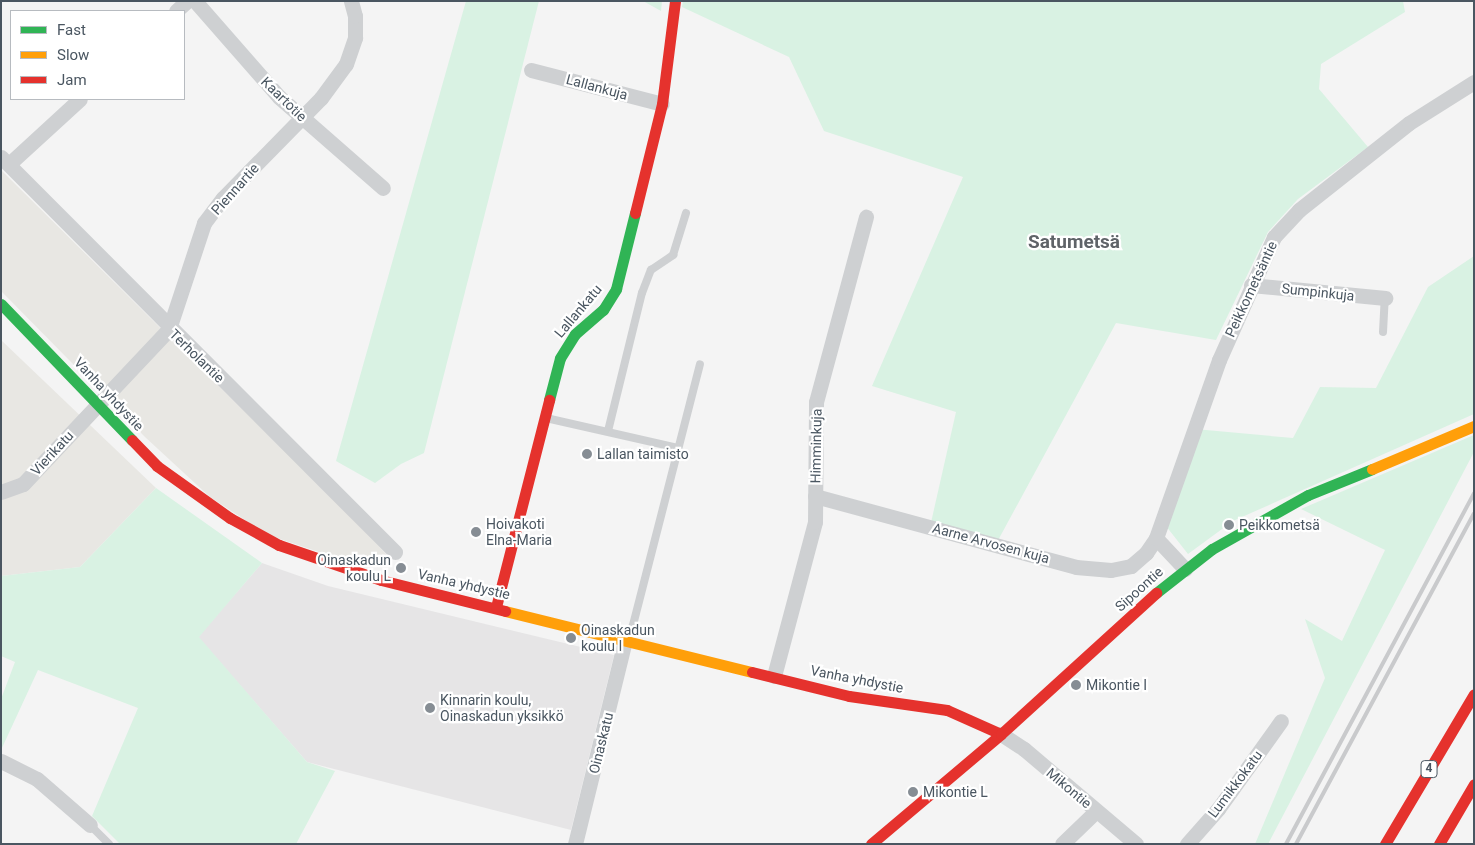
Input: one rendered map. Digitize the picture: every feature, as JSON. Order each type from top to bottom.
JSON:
[{"type":"main road","name":"Lallankatu","points":[[496,607],[560,358],[575,334],[603,310],[616,289],[662,104],[675,1]]},
{"type":"main road","name":"Vanha yhdystie","points":[[1,304],[157,466],[230,518],[279,545],[382,580],[496,607],[625,641],[879,702],[947,710],[962,714],[1001,734]]},
{"type":"main road","name":"Sipoontie","points":[[870,844],[1001,734],[1185,569],[1212,549],[1308,495],[1474,426]]},
{"type":"main road","name":"4","points":[[1385,844],[1474,694]]},
{"type":"main road","points":[[1439,844],[1474,784]]},
{"type":"street","points":[[177,10],[187,1]]},
{"type":"street","name":"Kaartotie","points":[[194,1],[300,118],[322,132],[383,188]]},
{"type":"street","name":"Piennartie","points":[[97,405],[170,328],[204,223],[222,198],[321,98],[346,64],[355,38],[355,16],[351,1]]},
{"type":"street","name":"Lallankuja","points":[[531,70],[662,104]]},
{"type":"street","name":"Peikkometsäntie","points":[[1156,538],[1220,360],[1251,285],[1274,237],[1299,210],[1409,123],[1474,82]]},
{"type":"street","points":[[5,160],[79,100]]},
{"type":"street","name":"Terholantie","points":[[5,160],[170,328],[395,552]]},
{"type":"street","name":"Himminkuja","points":[[774,676],[815,522],[816,402],[866,217]]},
{"type":"street","name":"Sumpinkuja","points":[[1251,285],[1385,298]]},
{"type":"street","name":"Vierikatu","points":[[1,492],[23,484],[97,405]]},
{"type":"street","name":"Aarne Arvosen kuja","points":[[815,496],[1076,567],[1111,570],[1131,566],[1146,554],[1156,538]]},
{"type":"street","points":[[1156,538],[1185,569]]},
{"type":"street","name":"Oinaskatu","points":[[576,844],[625,641]]},
{"type":"street","name":"Lumikkokatu","points":[[1187,844],[1218,809],[1281,721]]},
{"type":"street","name":"Mikontie","points":[[1001,734],[1024,749],[1136,844]]},
{"type":"street","points":[[1,761],[37,779],[90,825]]},
{"type":"street","points":[[1062,844],[1096,811]]},
{"type":"lane","points":[[608,431],[642,293],[651,270],[673,255],[686,213]]},
{"type":"lane","points":[[1383,332],[1385,298]]},
{"type":"lane","points":[[625,641],[632,626],[700,364]]},
{"type":"lane","points":[[545,418],[678,448]]},
{"type":"lane","points":[[90,825],[109,844]]},
{"type":"shaded area","points":[[1,170],[324,490],[390,558],[331,556],[268,535],[210,497],[145,437],[1,291]]},
{"type":"shaded area","points":[[1,340],[156,488],[80,567],[1,576]]},
{"type":"shaded area","name":"Kinnarin koulu, Oinaskadun yksikkö","points":[[262,563],[328,586],[614,655],[571,830],[307,762],[198,637]]},
{"type":"green space","points":[[466,1],[539,1],[424,453],[401,464],[375,483],[336,461]]},
{"type":"green space","points":[[643,1],[662,1],[661,11]]},
{"type":"green space","points":[[683,1],[1403,1],[1405,12],[1321,64],[1319,89],[1368,147],[1298,199],[1268,232],[1216,340],[1116,323],[996,544],[930,527],[956,412],[872,386],[963,177],[824,131],[789,57],[682,7]]},
{"type":"green space","points":[[1474,256],[1474,414],[1233,521],[1188,554],[1162,521],[1195,429],[1293,438],[1320,387],[1376,388],[1428,287]]},
{"type":"green space","points":[[1474,435],[1474,452],[1268,844],[1255,844],[1325,678],[1305,619],[1342,641],[1385,550],[1301,509]]},
{"type":"green space","points":[[156,488],[262,563],[199,637],[307,762],[335,771],[296,844],[120,844],[92,816],[138,708],[38,670],[1,750],[1,699],[15,662],[1,656],[1,576],[80,567]]},
{"type":"railway","points":[[1286,844],[1474,493]]},
{"type":"railway","points":[[1296,844],[1474,514]]},
{"type":"traffic: fast","points":[[549,400],[560,358],[575,334],[603,310],[616,289],[635,213]]},
{"type":"traffic: fast","points":[[1,304],[132,440]]},
{"type":"traffic: fast","points":[[1156,593],[1212,549],[1308,495],[1372,469]]},
{"type":"traffic: slow","points":[[1372,469],[1474,426]]},
{"type":"traffic: slow","points":[[505,611],[752,672]]},
{"type":"traffic: jam","points":[[635,213],[662,104],[675,1]]},
{"type":"traffic: jam","points":[[496,607],[549,400]]},
{"type":"traffic: jam","points":[[132,440],[157,466],[230,518],[279,545],[381,580],[505,611]]},
{"type":"traffic: jam","points":[[871,844],[1001,734],[1156,593]]},
{"type":"traffic: jam","points":[[752,672],[849,696],[947,710],[1001,734]]},
{"type":"traffic: jam","points":[[1385,844],[1474,694]]},
{"type":"traffic: jam","points":[[1439,844],[1474,784]]},
{"type":"place","name":"Lallan taimisto","points":[[587,454]]},
{"type":"place","name":"Peikkometsä","points":[[1229,525]]},
{"type":"place","name":"Hoivakoti Elna-Maria","points":[[476,532]]},
{"type":"place","name":"Oinaskadun koulu L","points":[[401,568]]},
{"type":"place","name":"Oinaskadun koulu I","points":[[571,638]]},
{"type":"place","name":"Mikontie I","points":[[1076,685]]},
{"type":"place","name":"Kinnarin koulu, Oinaskadun yksikkö","points":[[430,708]]},
{"type":"place","name":"Mikontie L","points":[[913,792]]},
{"type":"district","name":"Satumetsä","points":[[1074,242]]}]
